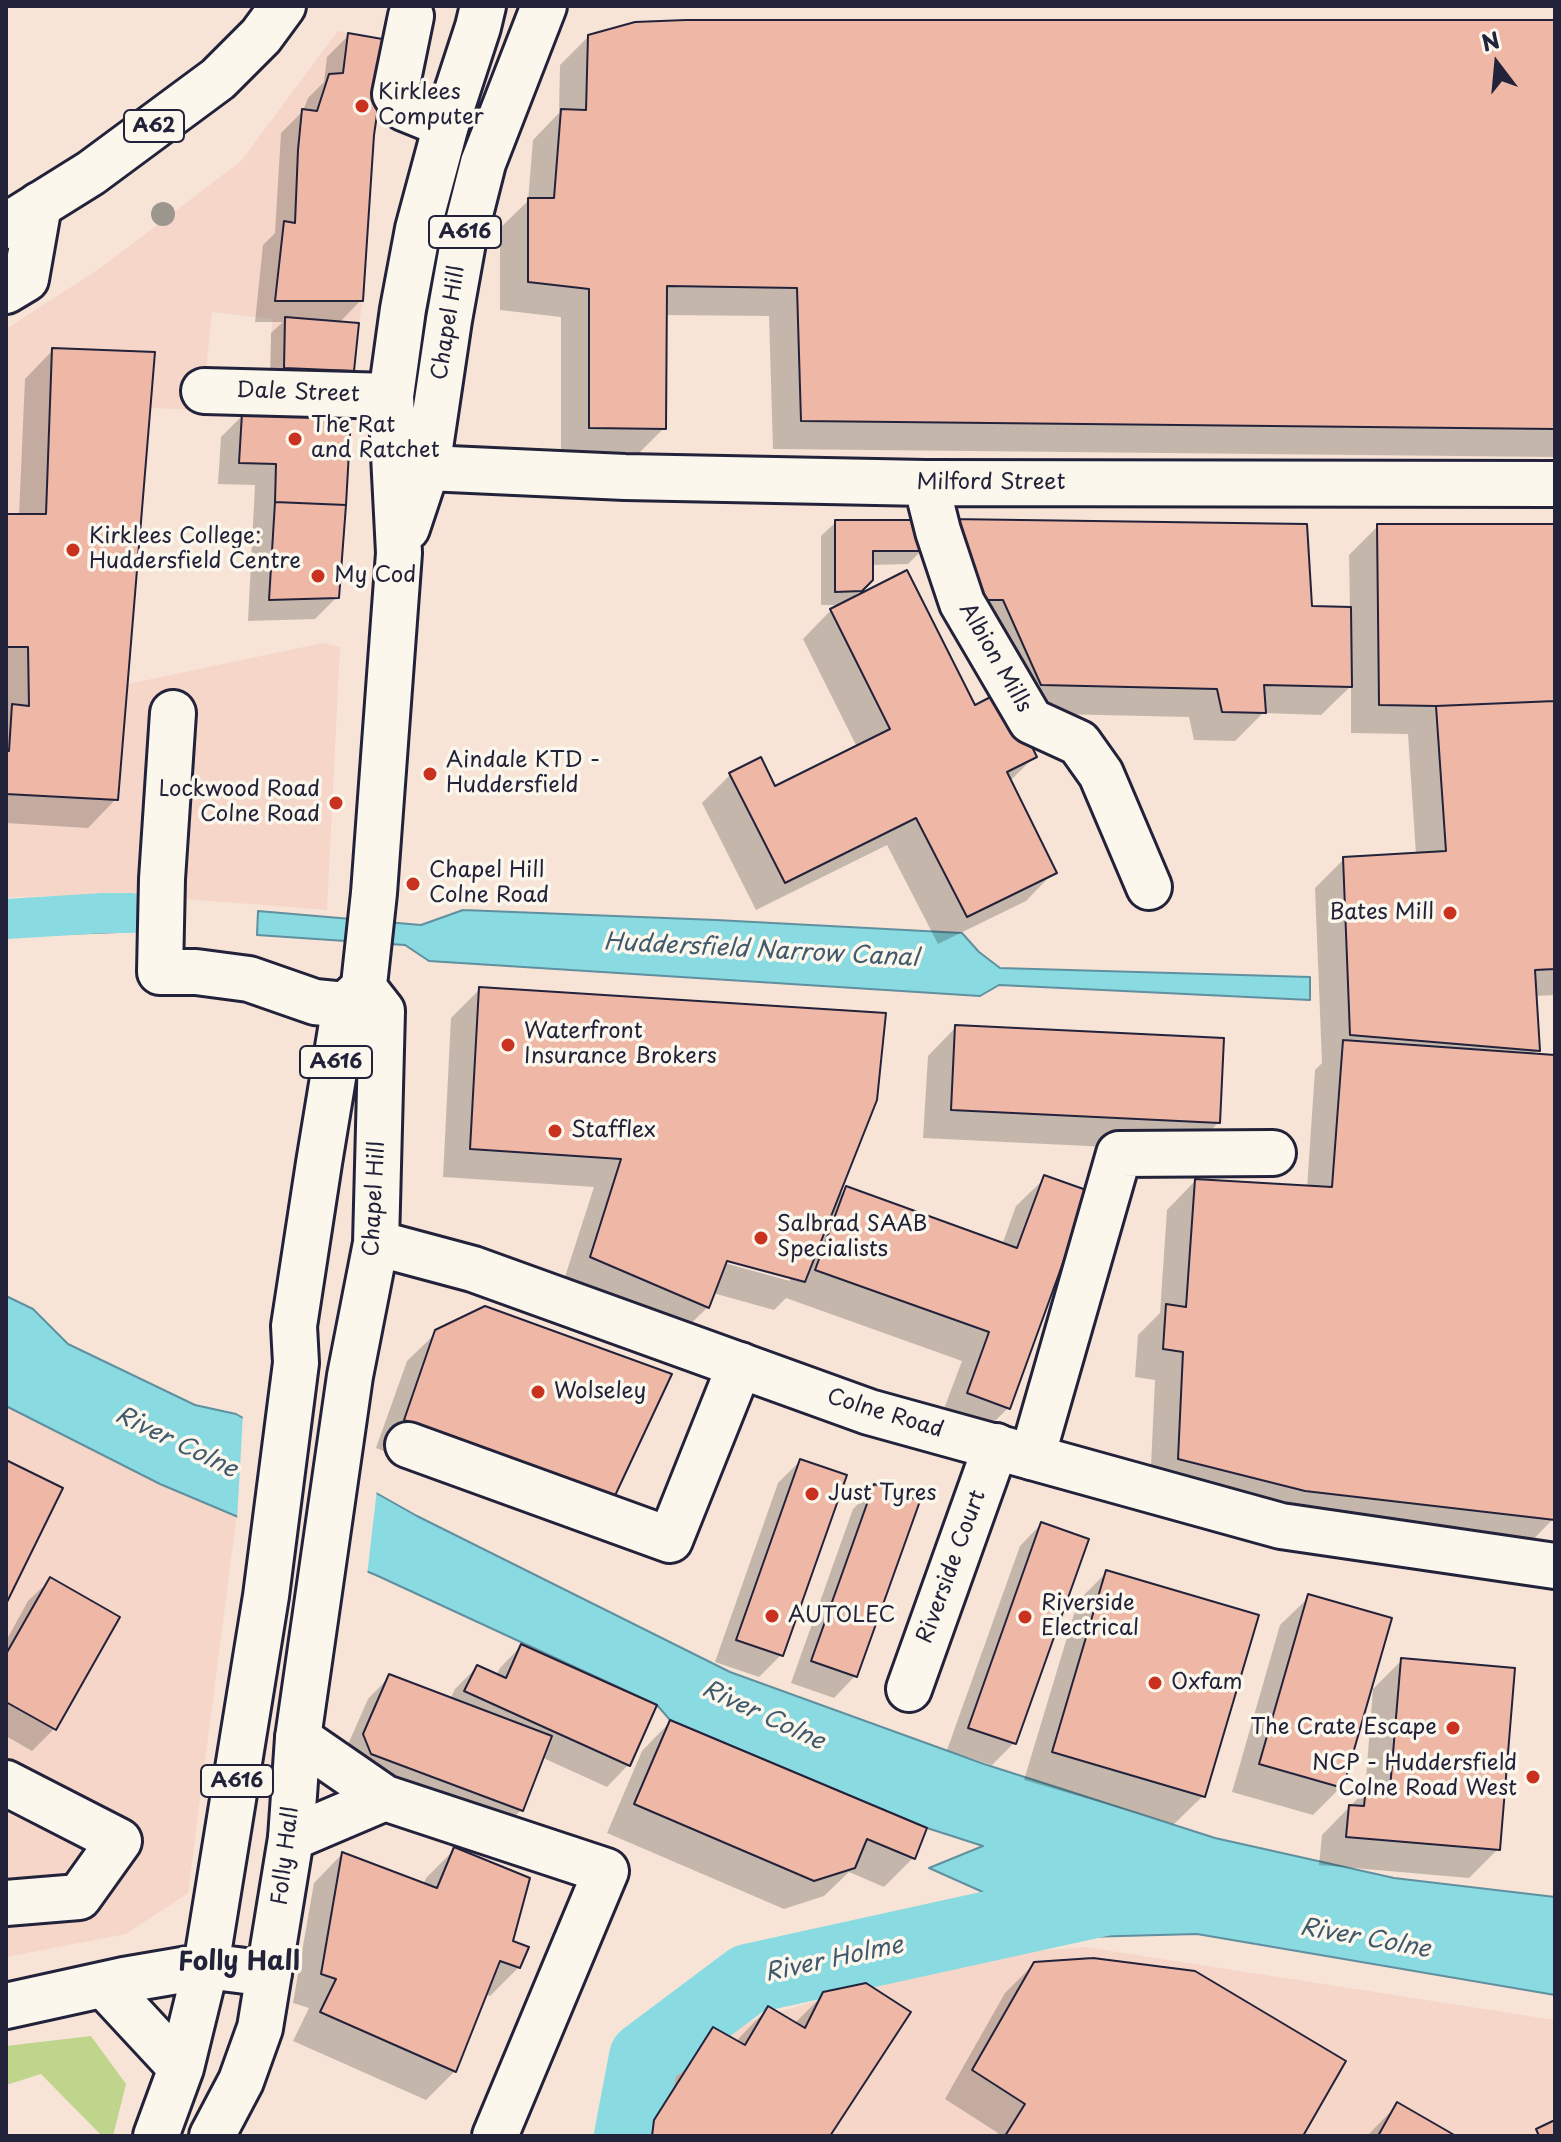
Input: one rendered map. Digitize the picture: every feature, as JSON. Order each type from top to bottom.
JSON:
[{"type":"main road","name":"A62","points":[[22,215],[91,173],[218,79],[261,36],[283,6]]},
{"type":"main road","name":"Chapel Hill","points":[[206,1966],[266,1596],[296,1363],[294,1326],[358,993],[374,893],[399,553],[391,396],[403,309],[418,229],[483,6]]},
{"type":"main road","name":"Chapel Hill","points":[[399,553],[427,468],[463,242],[483,163],[544,6]]},
{"type":"main road","points":[[411,16],[395,94],[404,108],[446,125]]},
{"type":"main road","points":[[6,291],[26,279],[22,215]]},
{"type":"main road","name":"Dale Street","points":[[204,391],[391,396]]},
{"type":"main road","name":"Milford Street","points":[[427,468],[625,477],[926,483],[1555,484]]},
{"type":"main road","name":"Albion Mills","points":[[926,483],[962,603],[1031,721],[1079,743],[1101,774],[1149,887]]},
{"type":"main road","points":[[173,713],[162,879],[160,972],[196,972],[249,979],[315,1002],[358,993]]},
{"type":"main road","name":"Chapel Hill","points":[[323,1566],[350,1376],[376,1243],[382,1011],[358,993]]},
{"type":"main road","name":"Riverside Court","points":[[909,1689],[1014,1452],[1119,1154],[1273,1153]]},
{"type":"main road","points":[[296,1363],[319,1291],[376,1243]]},
{"type":"main road","name":"Colne Road","points":[[376,1243],[473,1269],[869,1412],[1281,1526],[1555,1566]]},
{"type":"main road","points":[[408,1445],[670,1540],[740,1365]]},
{"type":"main road","name":"Folly Hall","points":[[212,2136],[241,2081],[260,2028],[291,1838],[298,1738],[323,1566]]},
{"type":"main road","points":[[298,1738],[385,1798],[606,1871],[495,2136]]},
{"type":"main road","points":[[6,1783],[119,1841],[79,1897],[6,1903]]},
{"type":"main road","points":[[291,1838],[385,1798]]},
{"type":"main road","points":[[6,2006],[206,1966],[269,1974]]},
{"type":"main road","name":"A616","points":[[156,2136],[181,2068],[206,1966]]},
{"type":"main road","points":[[104,1985],[181,2068]]},
{"type":"shaded area","name":"Kirklees College: Huddersfield Centre","points":[[338,31],[388,40],[374,135],[363,301],[354,371],[270,368],[272,319],[212,312],[202,410],[150,408],[128,684],[323,643],[340,647],[327,910],[133,895],[6,897],[6,329],[102,267],[241,161]]},
{"type":"shaded area","points":[[6,1398],[237,1513],[188,1893],[126,1934],[6,1957]]},
{"type":"shaded area","points":[[1085,1947],[1555,2020],[1555,2136],[658,2136],[673,2058],[761,2017],[974,1956]]},
{"type":"green space","points":[[91,2036],[126,2084],[113,2136],[102,2136],[41,2074],[6,2085],[6,2046]]},
{"type":"water","points":[[121,903],[119,932],[6,936],[6,908]]},
{"type":"water","points":[[463,910],[962,933],[979,952],[1000,968],[1310,977],[1310,1000],[999,985],[980,996],[429,961],[405,945],[257,935],[258,911],[421,925]]},
{"type":"water","name":"River Colne","points":[[6,1296],[33,1309],[68,1344],[195,1405],[236,1414],[417,1516],[730,1672],[984,1764],[1215,1838],[1394,1878],[1555,1897],[1555,1995],[1197,1934],[1084,1937],[929,1868],[983,1846],[927,1828],[670,1720],[657,1705],[378,1576],[160,1484],[6,1406]]},
{"type":"pier","points":[[243,1414],[377,1489],[367,1576],[237,1521]]},
{"type":"building","points":[[1555,20],[1555,429],[801,421],[797,288],[667,286],[666,429],[589,428],[589,289],[528,282],[528,198],[554,198],[561,109],[586,110],[588,35],[635,22]]},
{"type":"building","points":[[348,33],[388,40],[374,135],[363,301],[275,301],[284,221],[295,223],[302,109],[317,111],[329,74],[343,73]]},
{"type":"building","points":[[285,317],[359,323],[354,371],[284,368]]},
{"type":"building","points":[[52,348],[155,352],[118,800],[6,794],[6,751],[9,751],[12,704],[29,706],[28,647],[6,647],[6,514],[46,514]]},
{"type":"building","name":"The Rat and Ratchet","points":[[242,413],[351,416],[346,505],[275,502],[276,464],[239,463]]},
{"type":"building","points":[[275,502],[346,505],[339,598],[269,600]]},
{"type":"building","points":[[950,519],[1307,524],[1312,606],[1351,607],[1352,687],[1264,685],[1266,713],[1222,712],[1217,689],[1041,685],[1003,600],[976,600]]},
{"type":"building","points":[[835,520],[924,520],[924,551],[873,551],[873,580],[862,591],[835,592]]},
{"type":"building","points":[[1377,524],[1555,524],[1555,701],[1379,705]]},
{"type":"building","points":[[907,570],[975,705],[1004,690],[1037,757],[1007,772],[1057,873],[967,917],[916,818],[785,883],[729,773],[761,757],[775,786],[890,729],[830,609]]},
{"type":"building","name":"Bates Mill","points":[[1555,701],[1555,969],[1535,970],[1540,1051],[1350,1035],[1343,857],[1446,851],[1436,706]]},
{"type":"building","points":[[479,987],[886,1013],[877,1100],[805,1282],[727,1261],[709,1308],[590,1257],[621,1159],[470,1149]]},
{"type":"building","points":[[955,1025],[1224,1038],[1220,1123],[951,1110]]},
{"type":"building","points":[[1343,1040],[1555,1055],[1555,1520],[1305,1491],[1178,1459],[1183,1352],[1163,1349],[1166,1304],[1186,1307],[1195,1179],[1332,1187]]},
{"type":"building","points":[[1044,1175],[1089,1191],[1010,1409],[967,1393],[989,1332],[815,1270],[846,1186],[1017,1248]]},
{"type":"building","name":"Wolseley","points":[[485,1306],[672,1374],[612,1502],[404,1420],[435,1330]]},
{"type":"building","points":[[800,1459],[847,1475],[783,1656],[736,1640]]},
{"type":"building","points":[[6,1460],[63,1488],[6,1604]]},
{"type":"building","points":[[874,1484],[920,1501],[857,1677],[811,1661]]},
{"type":"building","points":[[1041,1522],[1089,1539],[1016,1744],[968,1728]]},
{"type":"building","name":"Oxfam","points":[[1106,1570],[1259,1615],[1205,1797],[1052,1752]]},
{"type":"building","points":[[50,1577],[120,1617],[56,1730],[6,1702],[6,1654]]},
{"type":"building","points":[[1308,1594],[1392,1618],[1343,1788],[1259,1764]]},
{"type":"building","points":[[521,1644],[657,1705],[630,1766],[464,1691],[477,1665],[506,1678]]},
{"type":"building","name":"The Crate Escape","points":[[1401,1658],[1515,1668],[1500,1850],[1346,1837],[1349,1805],[1364,1806],[1366,1787],[1390,1789]]},
{"type":"building","points":[[389,1674],[552,1736],[523,1811],[371,1754],[363,1734]]},
{"type":"building","points":[[670,1720],[927,1828],[915,1859],[867,1839],[855,1868],[814,1881],[634,1804]]},
{"type":"building","points":[[454,1847],[530,1878],[513,1941],[529,1947],[520,1968],[500,1961],[456,2072],[320,2012],[336,1979],[321,1974],[342,1852],[437,1888]]},
{"type":"building","points":[[1093,1958],[1195,1971],[1346,2061],[1303,2136],[1005,2136],[1025,2104],[972,2070],[1034,1962]]},
{"type":"building","points":[[866,1983],[911,2012],[830,2136],[652,2136],[654,2120],[713,2027],[745,2045],[768,2006],[805,2028],[823,1992]]},
{"type":"building","points":[[1397,2102],[1456,2136],[1378,2136]]},
{"type":"building","points":[[1555,2120],[1555,2136],[1539,2136],[1536,2129]]},
{"type":"waterway","name":"Huddersfield Narrow Canal","points":[[6,919],[131,913]]},
{"type":"waterway","name":"River Holme","points":[[629,2136],[644,2057],[748,1979],[1126,1896]]},
{"type":"place","name":"Kirklees Computer","points":[[362,106]]},
{"type":"place","name":"The Rat and Ratchet","points":[[295,439]]},
{"type":"place","name":"Kirklees College: Huddersfield Centre","points":[[73,550]]},
{"type":"place","name":"My Cod","points":[[318,576]]},
{"type":"place","name":"Aindale KTD - Huddersfield","points":[[430,774]]},
{"type":"place","name":"Lockwood Road Colne Road","points":[[336,803]]},
{"type":"place","name":"Chapel Hill Colne Road","points":[[413,884]]},
{"type":"place","name":"Bates Mill","points":[[1450,913]]},
{"type":"place","name":"Waterfront Insurance Brokers","points":[[508,1045]]},
{"type":"place","name":"Stafflex","points":[[555,1131]]},
{"type":"place","name":"Salbrad SAAB Specialists","points":[[761,1238]]},
{"type":"place","name":"Wolseley","points":[[538,1392]]},
{"type":"place","name":"Just Tyres","points":[[812,1494]]},
{"type":"place","name":"AUTOLEC","points":[[772,1616]]},
{"type":"place","name":"Riverside Electrical","points":[[1025,1617]]},
{"type":"place","name":"Oxfam","points":[[1155,1683]]},
{"type":"place","name":"The Crate Escape","points":[[1453,1728]]},
{"type":"place","name":"NCP - Huddersfield Colne Road West","points":[[1533,1777]]},
{"type":"district","name":"Folly Hall","points":[[239,1963]]}]
